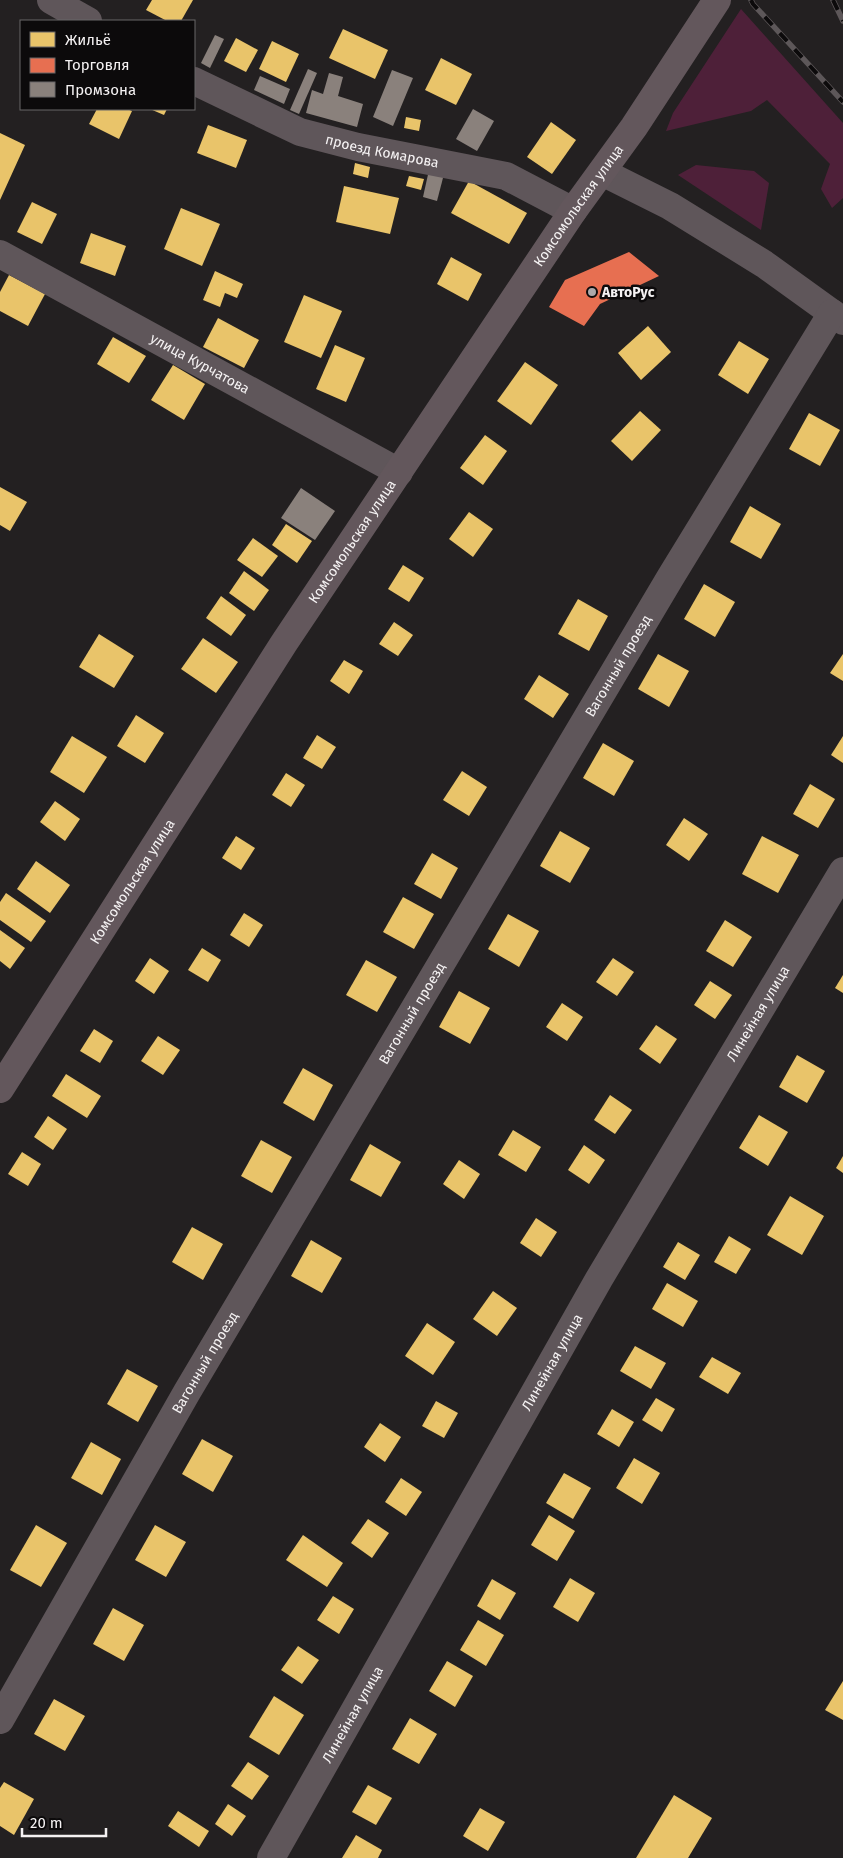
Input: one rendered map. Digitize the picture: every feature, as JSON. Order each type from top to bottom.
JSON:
[{"type":"main road","name":"Комсомольская улица","points":[[0,1090],[284,643],[573,211],[634,127],[709,3]]},
{"type":"street","points":[[51,0],[86,20]]},
{"type":"street","name":"проезд Комарова","points":[[195,81],[300,132],[358,147],[506,176],[573,211]]},
{"type":"street","points":[[602,172],[678,211],[764,264],[838,317]]},
{"type":"street","name":"улица Курчатова","points":[[0,254],[398,472]]},
{"type":"street","name":"Вагонный проезд","points":[[0,1720],[187,1392],[670,578],[838,317]]},
{"type":"street","name":"Линейная улица","points":[[271,1858],[599,1279],[843,871]]},
{"type":"shaded area","points":[[741,9],[843,123],[843,198],[832,208],[821,189],[830,164],[767,100],[751,111],[666,131],[673,113]]},
{"type":"shaded area","points":[[696,165],[754,171],[769,183],[761,230],[678,175]]},
{"type":"building: Жильё","points":[[152,0],[193,0],[182,20],[165,20],[146,10]]},
{"type":"building: Жильё","points":[[343,29],[388,50],[375,79],[329,58]]},
{"type":"building: Жильё","points":[[236,38],[258,50],[246,72],[224,61]]},
{"type":"building: Жильё","points":[[272,41],[299,54],[286,82],[259,69]]},
{"type":"building: Жильё","points":[[441,58],[472,74],[456,105],[425,90]]},
{"type":"building: Жильё","points":[[96,110],[132,111],[119,139],[89,124]]},
{"type":"building: Жильё","points":[[152,110],[166,110],[164,115]]},
{"type":"building: Жильё","points":[[406,117],[421,120],[419,131],[404,128]]},
{"type":"building: Жильё","points":[[551,122],[576,140],[552,174],[527,157]]},
{"type":"building: Жильё","points":[[208,125],[247,140],[236,168],[197,153]]},
{"type":"building: Жильё","points":[[0,133],[25,145],[0,200]]},
{"type":"building: Жильё","points":[[355,163],[370,167],[368,178],[353,174]]},
{"type":"building: Жильё","points":[[409,176],[424,179],[421,190],[406,186]]},
{"type":"building: Жильё","points":[[469,181],[527,213],[509,244],[451,213]]},
{"type":"building: Жильё","points":[[344,186],[399,198],[390,234],[336,222]]},
{"type":"building: Жильё","points":[[32,202],[57,214],[42,244],[17,232]]},
{"type":"building: Жильё","points":[[181,208],[220,224],[202,266],[164,249]]},
{"type":"building: Жильё","points":[[91,233],[126,246],[115,276],[80,263]]},
{"type":"building: Жильё","points":[[451,257],[482,274],[468,301],[437,284]]},
{"type":"building: Жильё","points":[[215,271],[243,284],[237,298],[225,293],[220,307],[203,300]]},
{"type":"building: Жильё","points":[[9,275],[45,294],[28,326],[0,311],[0,292]]},
{"type":"building: Жильё","points":[[304,295],[342,311],[321,358],[284,342]]},
{"type":"building: Жильё","points":[[218,318],[259,340],[244,368],[203,347]]},
{"type":"building: Жильё","points":[[648,326],[671,352],[641,380],[618,353]]},
{"type":"building: Жильё","points":[[113,337],[146,356],[129,383],[97,364]]},
{"type":"building: Жильё","points":[[739,341],[769,359],[748,394],[718,375]]},
{"type":"building: Жильё","points":[[335,345],[365,358],[346,402],[316,389]]},
{"type":"building: Жильё","points":[[525,362],[558,385],[531,425],[497,401]]},
{"type":"building: Жильё","points":[[173,365],[205,384],[184,420],[151,400]]},
{"type":"building: Жильё","points":[[640,411],[661,430],[632,461],[611,441]]},
{"type":"building: Жильё","points":[[809,413],[840,430],[820,466],[789,449]]},
{"type":"building: Жильё","points":[[485,435],[507,451],[483,485],[460,468]]},
{"type":"building: Жильё","points":[[0,487],[27,502],[10,531],[0,525]]},
{"type":"building: Жильё","points":[[750,506],[781,524],[761,559],[730,542]]},
{"type":"building: Жильё","points":[[469,512],[493,529],[473,557],[449,539]]},
{"type":"building: Жильё","points":[[286,524],[312,541],[297,563],[272,545]]},
{"type":"building: Жильё","points":[[253,538],[278,556],[262,577],[237,560]]},
{"type":"building: Жильё","points":[[403,565],[424,578],[409,602],[388,589]]},
{"type":"building: Жильё","points":[[244,571],[269,590],[254,611],[229,593]]},
{"type":"building: Жильё","points":[[704,584],[735,602],[715,637],[684,619]]},
{"type":"building: Жильё","points":[[221,596],[246,615],[231,636],[206,618]]},
{"type":"building: Жильё","points":[[578,599],[608,616],[589,651],[558,634]]},
{"type":"building: Жильё","points":[[394,622],[413,635],[398,656],[379,644]]},
{"type":"building: Жильё","points":[[99,634],[134,656],[114,688],[79,667]]},
{"type":"building: Жильё","points":[[203,638],[238,662],[216,693],[181,669]]},
{"type":"building: Жильё","points":[[658,654],[689,671],[669,707],[638,689]]},
{"type":"building: Жильё","points":[[843,654],[843,681],[830,673]]},
{"type":"building: Жильё","points":[[344,660],[363,671],[349,694],[330,681]]},
{"type":"building: Жильё","points":[[539,675],[569,694],[553,718],[524,699]]},
{"type":"building: Жильё","points":[[136,715],[164,733],[145,763],[117,746]]},
{"type":"building: Жильё","points":[[317,735],[336,747],[322,769],[303,758]]},
{"type":"building: Жильё","points":[[72,736],[107,757],[84,793],[50,772]]},
{"type":"building: Жильё","points":[[843,736],[843,763],[831,755]]},
{"type":"building: Жильё","points":[[603,743],[634,761],[614,796],[583,778]]},
{"type":"building: Жильё","points":[[462,771],[487,787],[469,816],[443,800]]},
{"type":"building: Жильё","points":[[286,773],[305,785],[291,807],[272,795]]},
{"type":"building: Жильё","points":[[810,784],[835,799],[818,828],[793,814]]},
{"type":"building: Жильё","points":[[55,801],[80,819],[65,841],[40,822]]},
{"type":"building: Жильё","points":[[684,818],[708,834],[689,861],[666,845]]},
{"type":"building: Жильё","points":[[560,831],[590,848],[570,883],[540,866]]},
{"type":"building: Жильё","points":[[236,836],[255,848],[241,870],[222,858]]},
{"type":"building: Жильё","points":[[762,836],[799,855],[778,893],[742,874]]},
{"type":"building: Жильё","points":[[432,853],[458,868],[441,899],[414,884]]},
{"type":"building: Жильё","points":[[36,861],[70,885],[50,913],[17,889]]},
{"type":"building: Жильё","points":[[6,893],[46,921],[31,942],[0,920],[0,902]]},
{"type":"building: Жильё","points":[[403,897],[434,914],[414,949],[383,932]]},
{"type":"building: Жильё","points":[[244,913],[263,925],[249,947],[230,935]]},
{"type":"building: Жильё","points":[[508,914],[539,931],[519,967],[488,949]]},
{"type":"building: Жильё","points":[[725,920],[752,937],[733,967],[706,951]]},
{"type":"building: Жильё","points":[[0,930],[25,948],[10,969],[0,961]]},
{"type":"building: Жильё","points":[[202,948],[221,960],[208,982],[188,970]]},
{"type":"building: Жильё","points":[[150,958],[169,971],[154,994],[135,981]]},
{"type":"building: Жильё","points":[[613,958],[634,972],[617,996],[596,982]]},
{"type":"building: Жильё","points":[[366,960],[397,977],[377,1012],[346,995]]},
{"type":"building: Жильё","points":[[843,975],[843,993],[835,988]]},
{"type":"building: Жильё","points":[[710,981],[732,995],[715,1019],[694,1005]]},
{"type":"building: Жильё","points":[[459,991],[490,1008],[470,1044],[439,1027]]},
{"type":"building: Жильё","points":[[562,1003],[583,1017],[567,1041],[546,1027]]},
{"type":"building: Жильё","points":[[656,1025],[677,1039],[660,1064],[639,1049]]},
{"type":"building: Жильё","points":[[94,1029],[113,1041],[100,1063],[80,1051]]},
{"type":"building: Жильё","points":[[158,1036],[180,1050],[163,1075],[141,1061]]},
{"type":"building: Жильё","points":[[797,1055],[825,1071],[807,1103],[779,1087]]},
{"type":"building: Жильё","points":[[303,1068],[333,1085],[314,1121],[283,1103]]},
{"type":"building: Жильё","points":[[66,1074],[101,1096],[87,1118],[52,1096]]},
{"type":"building: Жильё","points":[[610,1095],[632,1110],[615,1134],[594,1120]]},
{"type":"building: Жильё","points":[[759,1115],[788,1132],[768,1166],[739,1148]]},
{"type":"building: Жильё","points":[[48,1116],[67,1129],[53,1150],[34,1137]]},
{"type":"building: Жильё","points":[[513,1130],[541,1147],[526,1172],[498,1155]]},
{"type":"building: Жильё","points":[[261,1140],[292,1157],[272,1193],[241,1176]]},
{"type":"building: Жильё","points":[[370,1144],[401,1162],[381,1197],[350,1180]]},
{"type":"building: Жильё","points":[[584,1145],[605,1160],[589,1184],[568,1170]]},
{"type":"building: Жильё","points":[[22,1152],[41,1164],[28,1186],[8,1174]]},
{"type":"building: Жильё","points":[[843,1156],[843,1173],[836,1168]]},
{"type":"building: Жильё","points":[[459,1160],[480,1174],[464,1199],[443,1184]]},
{"type":"building: Жильё","points":[[790,1196],[824,1216],[802,1255],[767,1235]]},
{"type":"building: Жильё","points":[[536,1218],[557,1232],[541,1257],[520,1243]]},
{"type":"building: Жильё","points":[[192,1227],[223,1244],[203,1280],[172,1262]]},
{"type":"building: Жильё","points":[[729,1236],[751,1249],[736,1274],[714,1262]]},
{"type":"building: Жильё","points":[[311,1240],[342,1258],[322,1293],[291,1276]]},
{"type":"building: Жильё","points":[[678,1242],[700,1255],[685,1280],[663,1267]]},
{"type":"building: Жильё","points":[[667,1283],[698,1301],[683,1327],[652,1309]]},
{"type":"building: Жильё","points":[[493,1291],[517,1308],[497,1336],[473,1319]]},
{"type":"building: Жильё","points":[[427,1323],[455,1342],[433,1375],[405,1356]]},
{"type":"building: Жильё","points":[[635,1346],[666,1363],[651,1389],[620,1371]]},
{"type":"building: Жильё","points":[[712,1357],[741,1373],[728,1394],[699,1377]]},
{"type":"building: Жильё","points":[[127,1369],[158,1386],[138,1422],[107,1404]]},
{"type":"building: Жильё","points":[[656,1398],[675,1409],[662,1432],[642,1420]]},
{"type":"building: Жильё","points":[[436,1401],[458,1413],[444,1438],[422,1426]]},
{"type":"building: Жильё","points":[[612,1409],[634,1422],[619,1447],[597,1434]]},
{"type":"building: Жильё","points":[[380,1423],[401,1437],[385,1462],[364,1447]]},
{"type":"building: Жильё","points":[[202,1439],[233,1456],[213,1492],[182,1474]]},
{"type":"building: Жильё","points":[[91,1442],[121,1459],[102,1495],[71,1478]]},
{"type":"building: Жильё","points":[[634,1458],[660,1473],[642,1504],[616,1488]]},
{"type":"building: Жильё","points":[[564,1473],[591,1488],[573,1519],[546,1503]]},
{"type":"building: Жильё","points":[[401,1478],[422,1492],[406,1516],[385,1502]]},
{"type":"building: Жильё","points":[[549,1515],[575,1531],[557,1561],[531,1545]]},
{"type":"building: Жильё","points":[[368,1519],[389,1533],[372,1558],[351,1543]]},
{"type":"building: Жильё","points":[[36,1525],[67,1543],[41,1587],[10,1570]]},
{"type":"building: Жильё","points":[[155,1525],[186,1542],[166,1577],[135,1560]]},
{"type":"building: Жильё","points":[[303,1535],[343,1563],[327,1587],[286,1560]]},
{"type":"building: Жильё","points":[[570,1578],[595,1593],[578,1622],[553,1607]]},
{"type":"building: Жильё","points":[[492,1579],[516,1593],[500,1620],[477,1606]]},
{"type":"building: Жильё","points":[[333,1596],[354,1609],[339,1634],[317,1620]]},
{"type":"building: Жильё","points":[[113,1608],[144,1625],[124,1661],[93,1644]]},
{"type":"building: Жильё","points":[[478,1620],[504,1635],[486,1666],[460,1650]]},
{"type":"building: Жильё","points":[[298,1646],[319,1660],[302,1684],[281,1670]]},
{"type":"building: Жильё","points":[[447,1661],[473,1676],[455,1707],[429,1691]]},
{"type":"building: Жильё","points":[[843,1681],[843,1720],[825,1710]]},
{"type":"building: Жильё","points":[[274,1696],[304,1715],[279,1755],[249,1737]]},
{"type":"building: Жильё","points":[[54,1699],[85,1716],[65,1751],[34,1734]]},
{"type":"building: Жильё","points":[[410,1718],[437,1734],[419,1764],[392,1749]]},
{"type":"building: Жильё","points":[[248,1762],[269,1776],[252,1800],[231,1786]]},
{"type":"building: Жильё","points":[[4,1782],[34,1799],[14,1835],[0,1826],[0,1788]]},
{"type":"building: Жильё","points":[[368,1785],[392,1798],[376,1825],[352,1812]]},
{"type":"building: Жильё","points":[[674,1795],[712,1818],[688,1858],[636,1858]]},
{"type":"building: Жильё","points":[[228,1804],[246,1816],[232,1836],[215,1824]]},
{"type":"building: Жильё","points":[[480,1808],[505,1822],[488,1851],[463,1836]]},
{"type":"building: Жильё","points":[[178,1811],[209,1831],[199,1847],[168,1826]]},
{"type":"building: Жильё","points":[[356,1835],[382,1850],[378,1858],[342,1858]]},
{"type":"building: Торговля","name":"АвтоРус","points":[[629,252],[659,276],[600,304],[584,326],[549,307],[565,280]]},
{"type":"building: Промзона","points":[[215,35],[224,39],[210,68],[201,63]]},
{"type":"building: Промзона","points":[[308,69],[317,73],[299,114],[290,110]]},
{"type":"building: Промзона","points":[[392,70],[413,78],[393,126],[373,117]]},
{"type":"building: Промзона","points":[[329,73],[343,77],[338,96],[363,104],[357,127],[306,113],[312,90],[323,94]]},
{"type":"building: Промзона","points":[[260,76],[290,89],[284,104],[254,90]]},
{"type":"building: Промзона","points":[[473,109],[494,121],[477,151],[456,139]]},
{"type":"building: Промзона","points":[[429,170],[444,174],[437,201],[423,197]]},
{"type":"building: Промзона","points":[[301,488],[335,511],[315,540],[281,518]]},
{"type":"railway","points":[[751,0],[843,102]]},
{"type":"railway","points":[[833,0],[843,21]]},
{"type":"place","name":"АвтоРус","points":[[592,292]]}]
